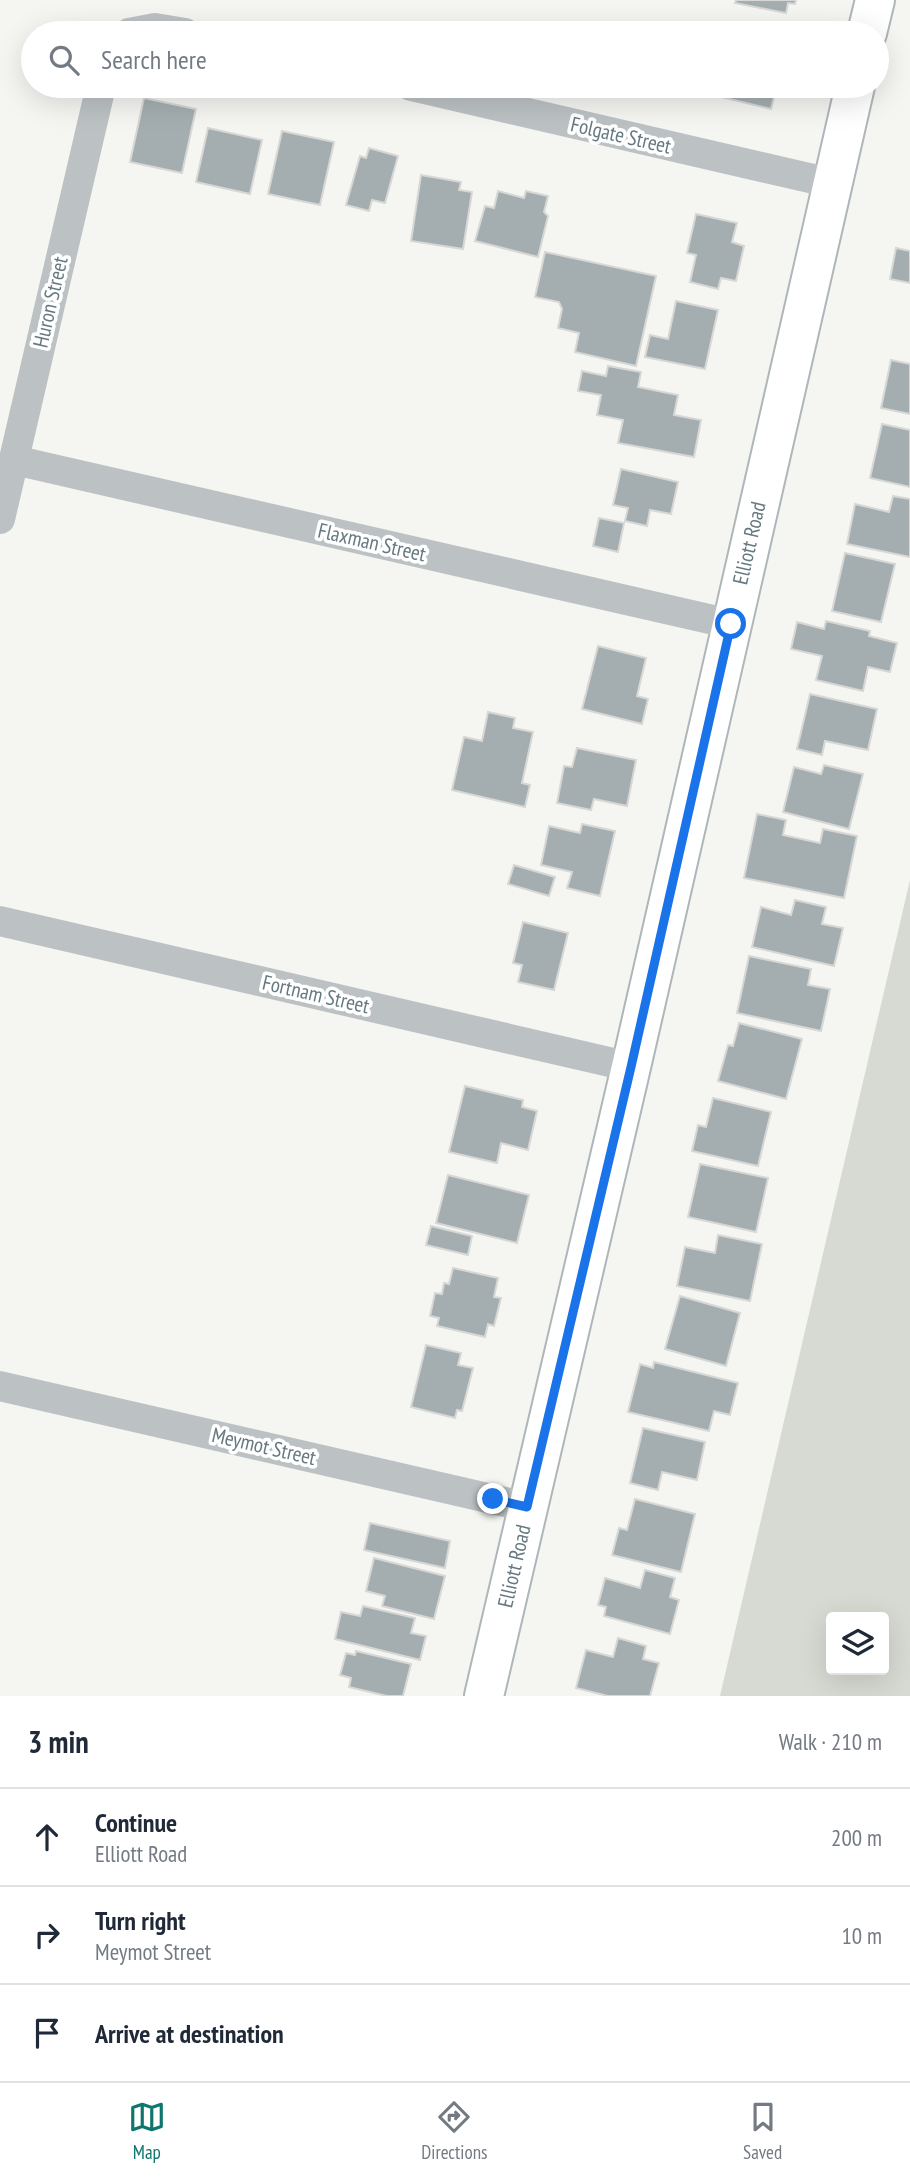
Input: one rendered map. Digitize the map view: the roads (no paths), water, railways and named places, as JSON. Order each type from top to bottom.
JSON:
[{"type":"street","points":[[870,21],[875,0]]},
{"type":"street","name":"Huron Street","points":[[0,519],[98,98]]},
{"type":"street","name":"Folgate Street","points":[[463,98],[831,183]]},
{"type":"street","name":"Elliott Road","points":[[484,1696],[852,98]]},
{"type":"street","name":"Flaxman Street","points":[[14,460],[731,624]]},
{"type":"street","name":"Fortnam Street","points":[[0,921],[631,1067]]},
{"type":"street","name":"Meymot Street","points":[[0,1386],[527,1507]]}]
